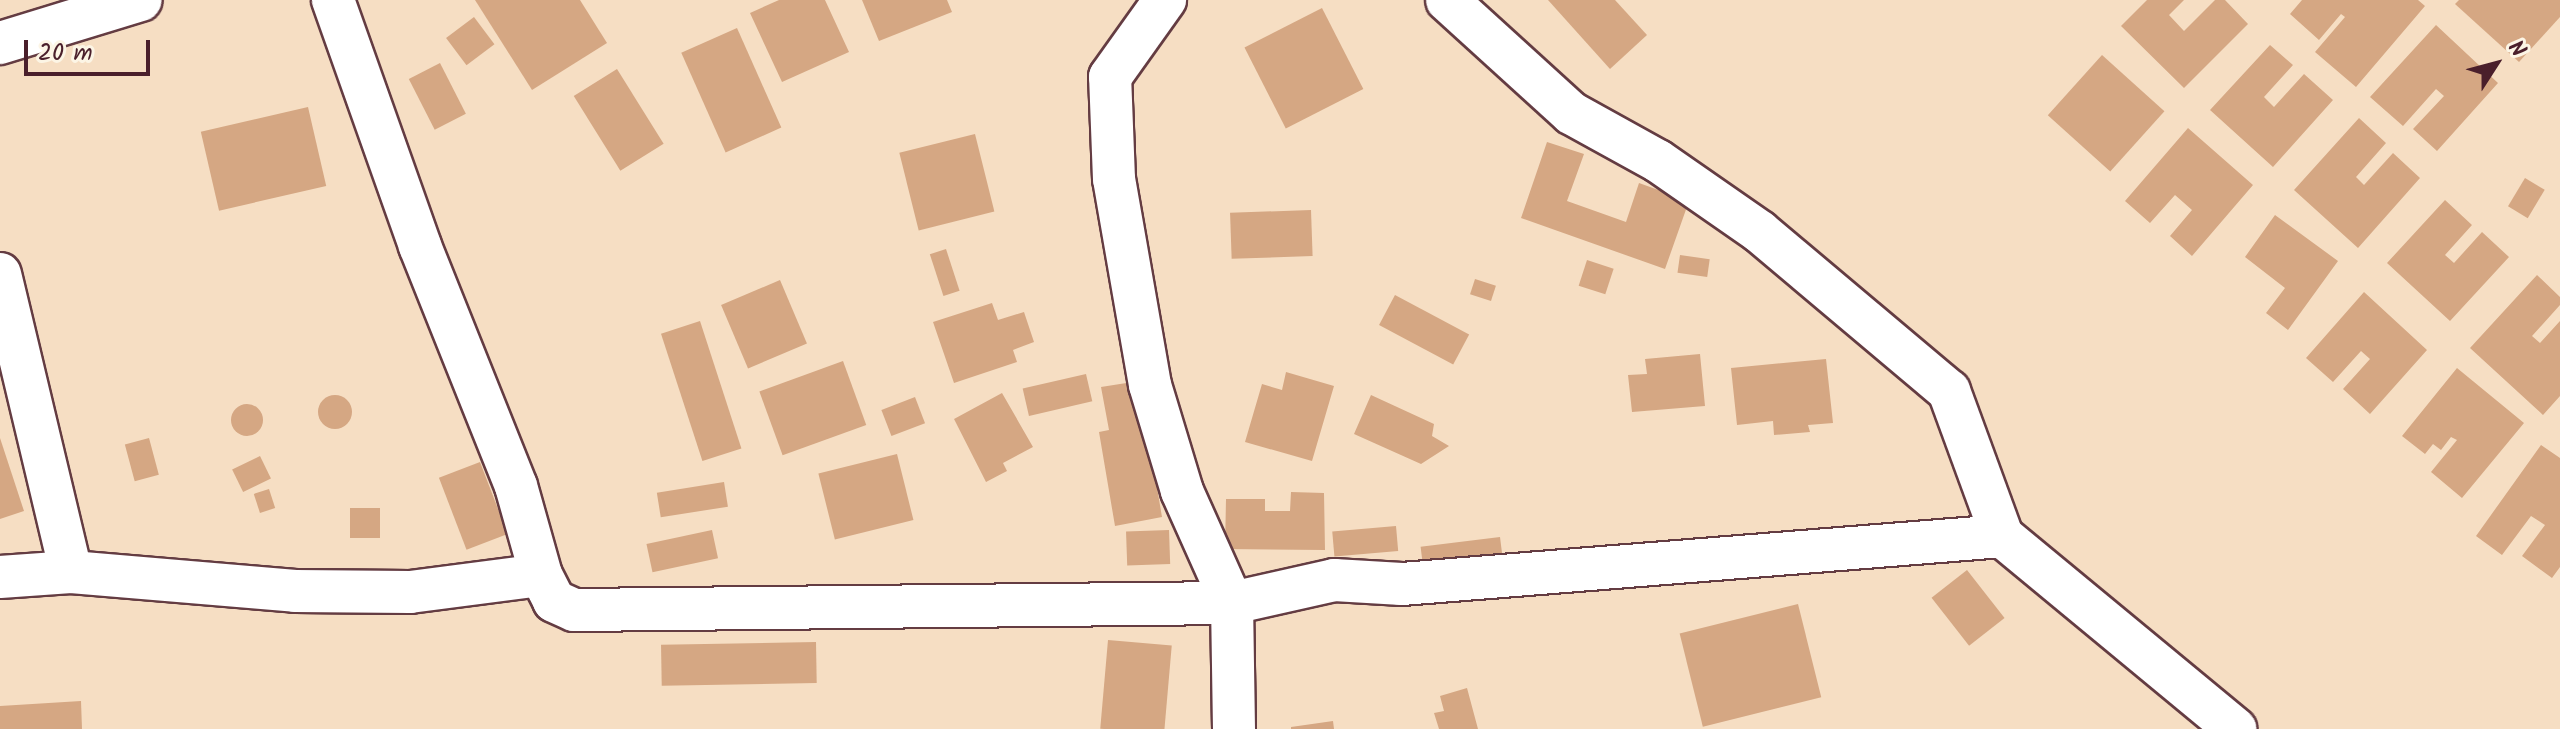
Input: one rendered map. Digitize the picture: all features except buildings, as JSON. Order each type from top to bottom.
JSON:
[{"type":"street","points":[[0,43],[141,0]]},
{"type":"street","points":[[333,0],[420,246],[516,486],[541,575],[554,601],[574,610],[1232,603],[1334,580],[1402,584],[2002,536]]},
{"type":"street","points":[[1165,0],[1110,77],[1114,179],[1150,385],[1182,491],[1232,603],[1234,729]]},
{"type":"street","points":[[1447,0],[1571,113],[1658,161],[1760,232],[1949,391],[2002,536],[2235,729]]},
{"type":"street","points":[[0,274],[71,572]]},
{"type":"street","points":[[0,577],[71,572],[295,591],[410,592],[541,575]]}]
